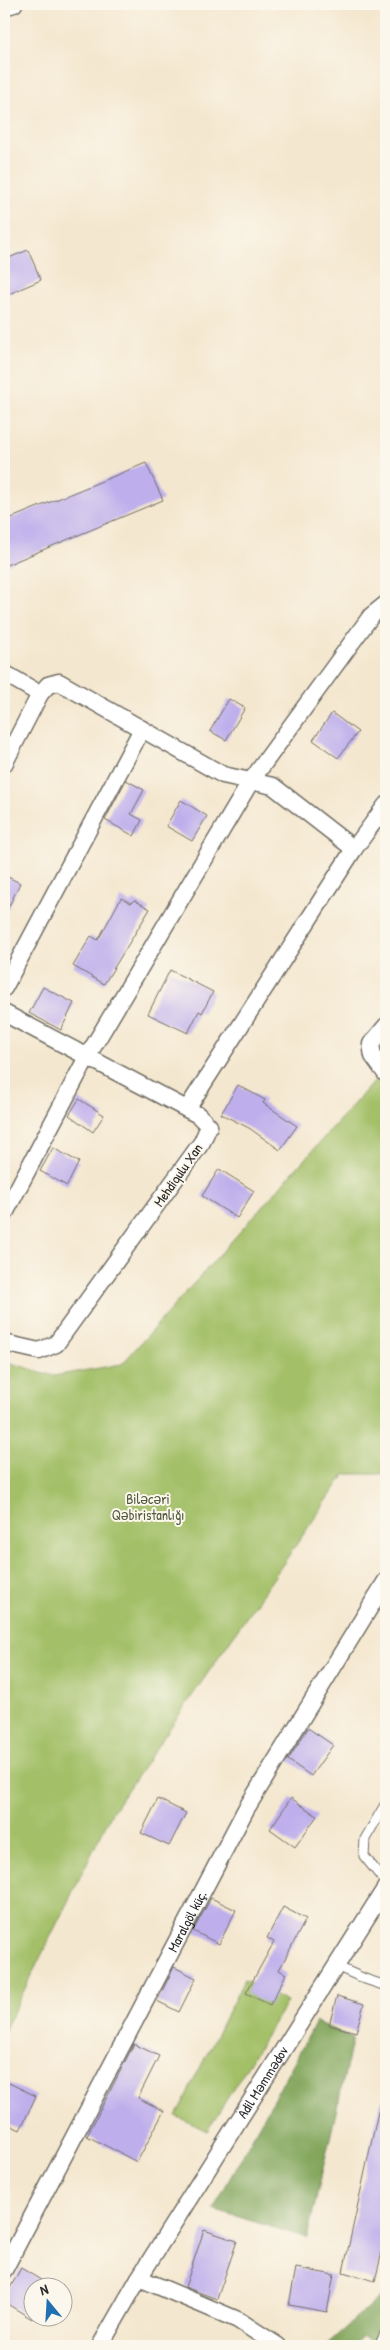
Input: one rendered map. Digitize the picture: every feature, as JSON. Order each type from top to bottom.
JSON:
[{"type":"street","points":[[4,7],[14,4]]},
{"type":"street","points":[[4,1215],[87,1057],[251,781],[371,616],[386,604]]},
{"type":"street","points":[[4,673],[40,694]]},
{"type":"street","points":[[4,764],[40,694],[48,685],[59,682],[223,775],[273,786],[354,849]]},
{"type":"street","points":[[4,988],[142,729]]},
{"type":"street","points":[[187,1109],[354,849],[386,805]]},
{"type":"street","name":"Mehdiqulu Xan","points":[[4,1014],[198,1115],[209,1126],[202,1142],[56,1344],[39,1351],[4,1344]]},
{"type":"street","points":[[386,1026],[371,1044],[373,1056],[386,1074]]},
{"type":"street","name":"Maralgöl küç.","points":[[4,2270],[246,1809],[386,1581]]},
{"type":"street","name":"Adil Məmmədov","points":[[100,2346],[139,2278],[386,1887]]},
{"type":"street","points":[[139,2278],[238,2320],[278,2346]]},
{"type":"lane","points":[[386,1803],[365,1839],[364,1856],[386,1883]]},
{"type":"lane","points":[[336,1966],[386,1986]]},
{"type":"lane","points":[[379,2346],[386,2332]]},
{"type":"green space","name":"Biləcəri Qəbiristanlığı","points":[[385,1069],[386,1474],[345,1474],[112,1812],[4,2031],[4,1361],[54,1376],[122,1364]]},
{"type":"green space","points":[[244,1980],[287,2002],[207,2131],[176,2116]]},
{"type":"green space","points":[[316,2022],[353,2038],[307,2238],[213,2209]]},
{"type":"green space","points":[[386,2292],[386,2323],[373,2343],[362,2335],[352,2346],[325,2346]]},
{"type":"building","points":[[28,250],[41,280],[4,296],[4,260]]},
{"type":"building","points":[[146,463],[163,500],[4,566],[4,521]]},
{"type":"building","points":[[229,699],[245,708],[226,740],[210,731]]},
{"type":"building","points":[[332,713],[358,732],[338,758],[313,740]]},
{"type":"building","points":[[126,780],[144,790],[131,814],[142,820],[134,836],[105,820]]},
{"type":"building","points":[[181,800],[207,816],[192,841],[166,826]]},
{"type":"building","points":[[4,875],[20,883],[4,917]]},
{"type":"building","points":[[121,898],[131,903],[134,900],[150,909],[104,984],[73,966],[91,936],[98,940]]},
{"type":"building","points":[[170,970],[213,992],[202,1013],[199,1011],[188,1033],[148,1014]]},
{"type":"building","points":[[43,987],[74,1003],[61,1030],[29,1013]]},
{"type":"building","points":[[238,1085],[265,1100],[263,1103],[297,1126],[280,1150],[249,1128],[221,1114]]},
{"type":"building","points":[[79,1099],[104,1115],[93,1132],[69,1115]]},
{"type":"building","points":[[53,1148],[79,1162],[67,1186],[40,1171]]},
{"type":"building","points":[[219,1169],[254,1191],[237,1218],[202,1196]]},
{"type":"building","points":[[308,1728],[333,1745],[311,1776],[288,1760]]},
{"type":"building","points":[[291,1798],[317,1816],[295,1847],[270,1829]]},
{"type":"building","points":[[158,1799],[186,1813],[169,1846],[141,1833]]},
{"type":"building","points":[[211,1898],[236,1910],[219,1944],[193,1931]]},
{"type":"building","points":[[283,1907],[306,1919],[279,1970],[286,1974],[270,2005],[246,1993],[274,1942],[267,1938]]},
{"type":"building","points":[[174,1967],[196,1978],[179,2012],[157,2001]]},
{"type":"building","points":[[337,1996],[364,2004],[356,2032],[329,2025]]},
{"type":"building","points":[[134,2044],[159,2056],[138,2098],[164,2111],[137,2162],[87,2136]]},
{"type":"building","points":[[9,2083],[36,2096],[20,2130],[4,2122],[4,2093]]},
{"type":"building","points":[[380,2103],[386,2104],[386,2235],[375,2281],[343,2272]]},
{"type":"building","points":[[204,2230],[237,2241],[217,2299],[185,2287]]},
{"type":"building","points":[[21,2268],[38,2278],[22,2278],[22,2313],[4,2302]]},
{"type":"building","points":[[296,2268],[334,2275],[327,2312],[289,2305]]}]
